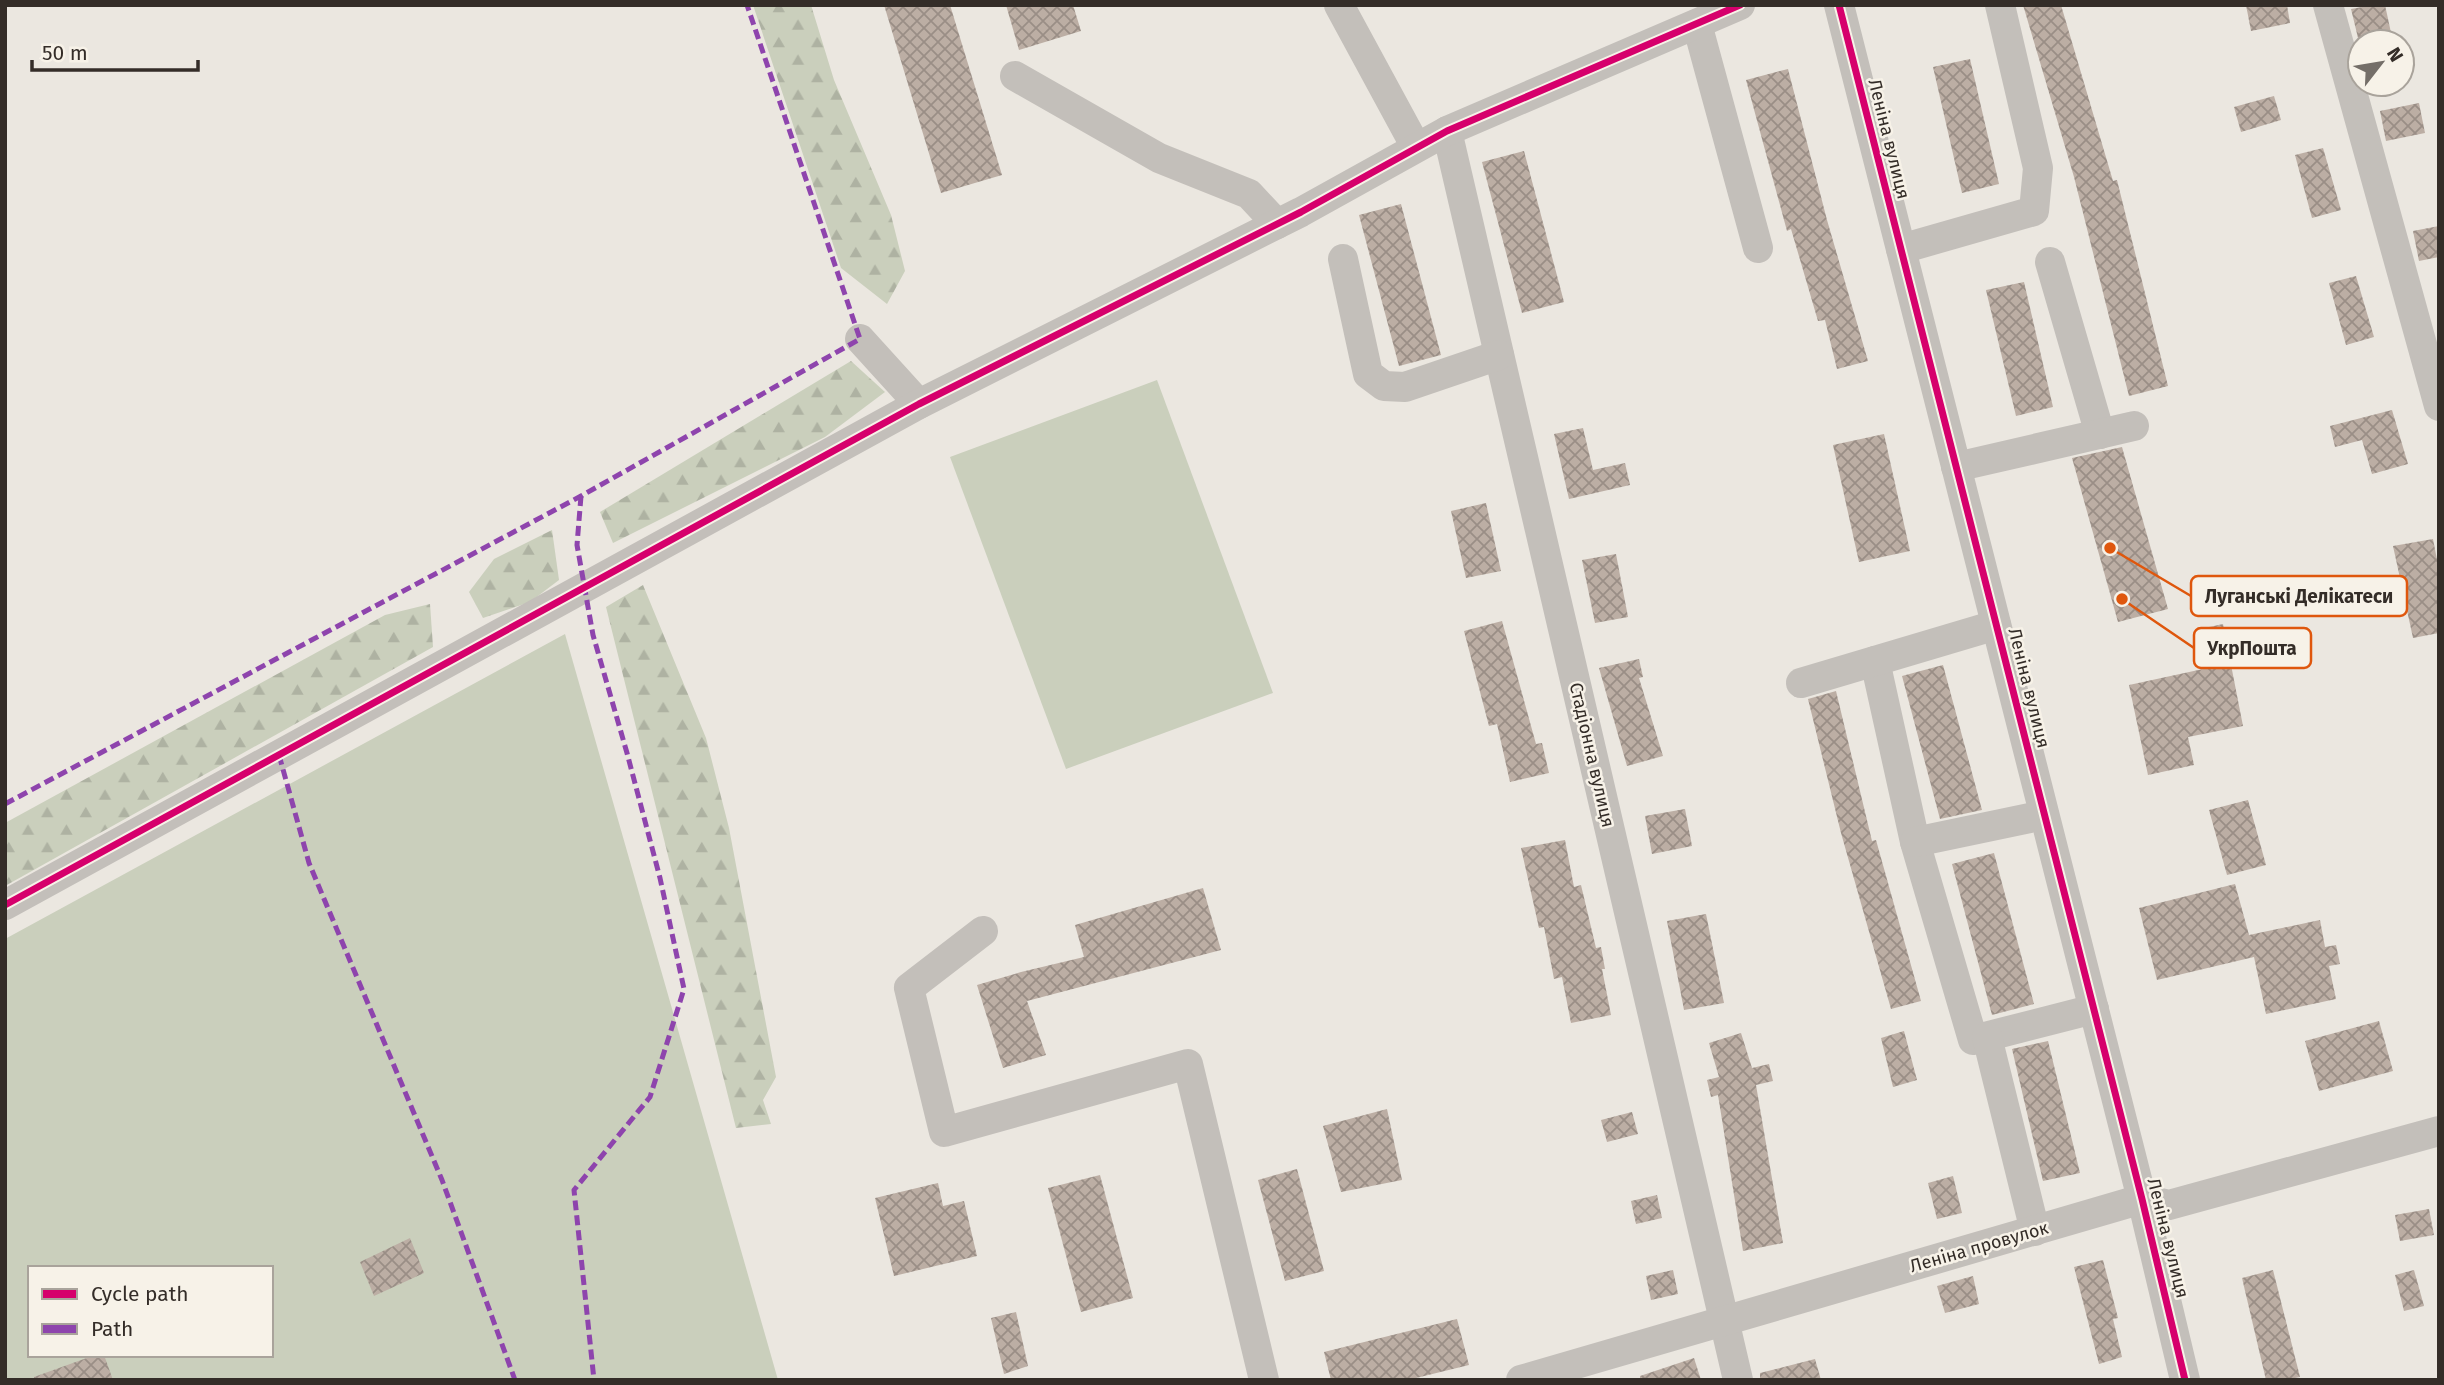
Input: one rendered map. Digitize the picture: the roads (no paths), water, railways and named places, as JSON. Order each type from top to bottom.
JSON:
[{"type":"street","points":[[1339,5],[1416,148]]},
{"type":"street","points":[[5,905],[919,404],[1277,224],[1447,131],[1740,5]]},
{"type":"street","name":"Леніна вулиця","points":[[1839,5],[2142,1199],[2185,1380]]},
{"type":"street","points":[[1901,248],[2034,211],[2038,167],[2000,5]]},
{"type":"street","points":[[2328,5],[2439,406]]},
{"type":"street","points":[[1697,24],[1758,248]]},
{"type":"street","points":[[1015,76],[1159,158],[1249,194],[1277,224]]},
{"type":"street","name":"Стадіонна вулиця","points":[[1447,131],[1738,1380]]},
{"type":"street","points":[[1343,259],[1368,374],[1384,386],[1405,387],[1499,355]]},
{"type":"street","points":[[2050,262],[2100,434]]},
{"type":"street","points":[[860,340],[919,404]]},
{"type":"street","points":[[1956,467],[2134,426]]},
{"type":"street","points":[[1801,683],[1996,625]]},
{"type":"street","points":[[1875,662],[1915,842],[1973,1040],[2094,1009]]},
{"type":"street","points":[[1915,842],[2044,815]]},
{"type":"street","points":[[983,931],[909,988],[944,1132],[1188,1063],[1264,1380]]},
{"type":"street","points":[[1987,1037],[2035,1231]]},
{"type":"street","name":"Леніна провулок","points":[[1521,1380],[2142,1199],[2169,1205],[2439,1131]]},
{"type":"place","name":"Луганські Делікатеси","points":[[2110,548]]},
{"type":"place","name":"УкрПошта","points":[[2122,599]]}]
